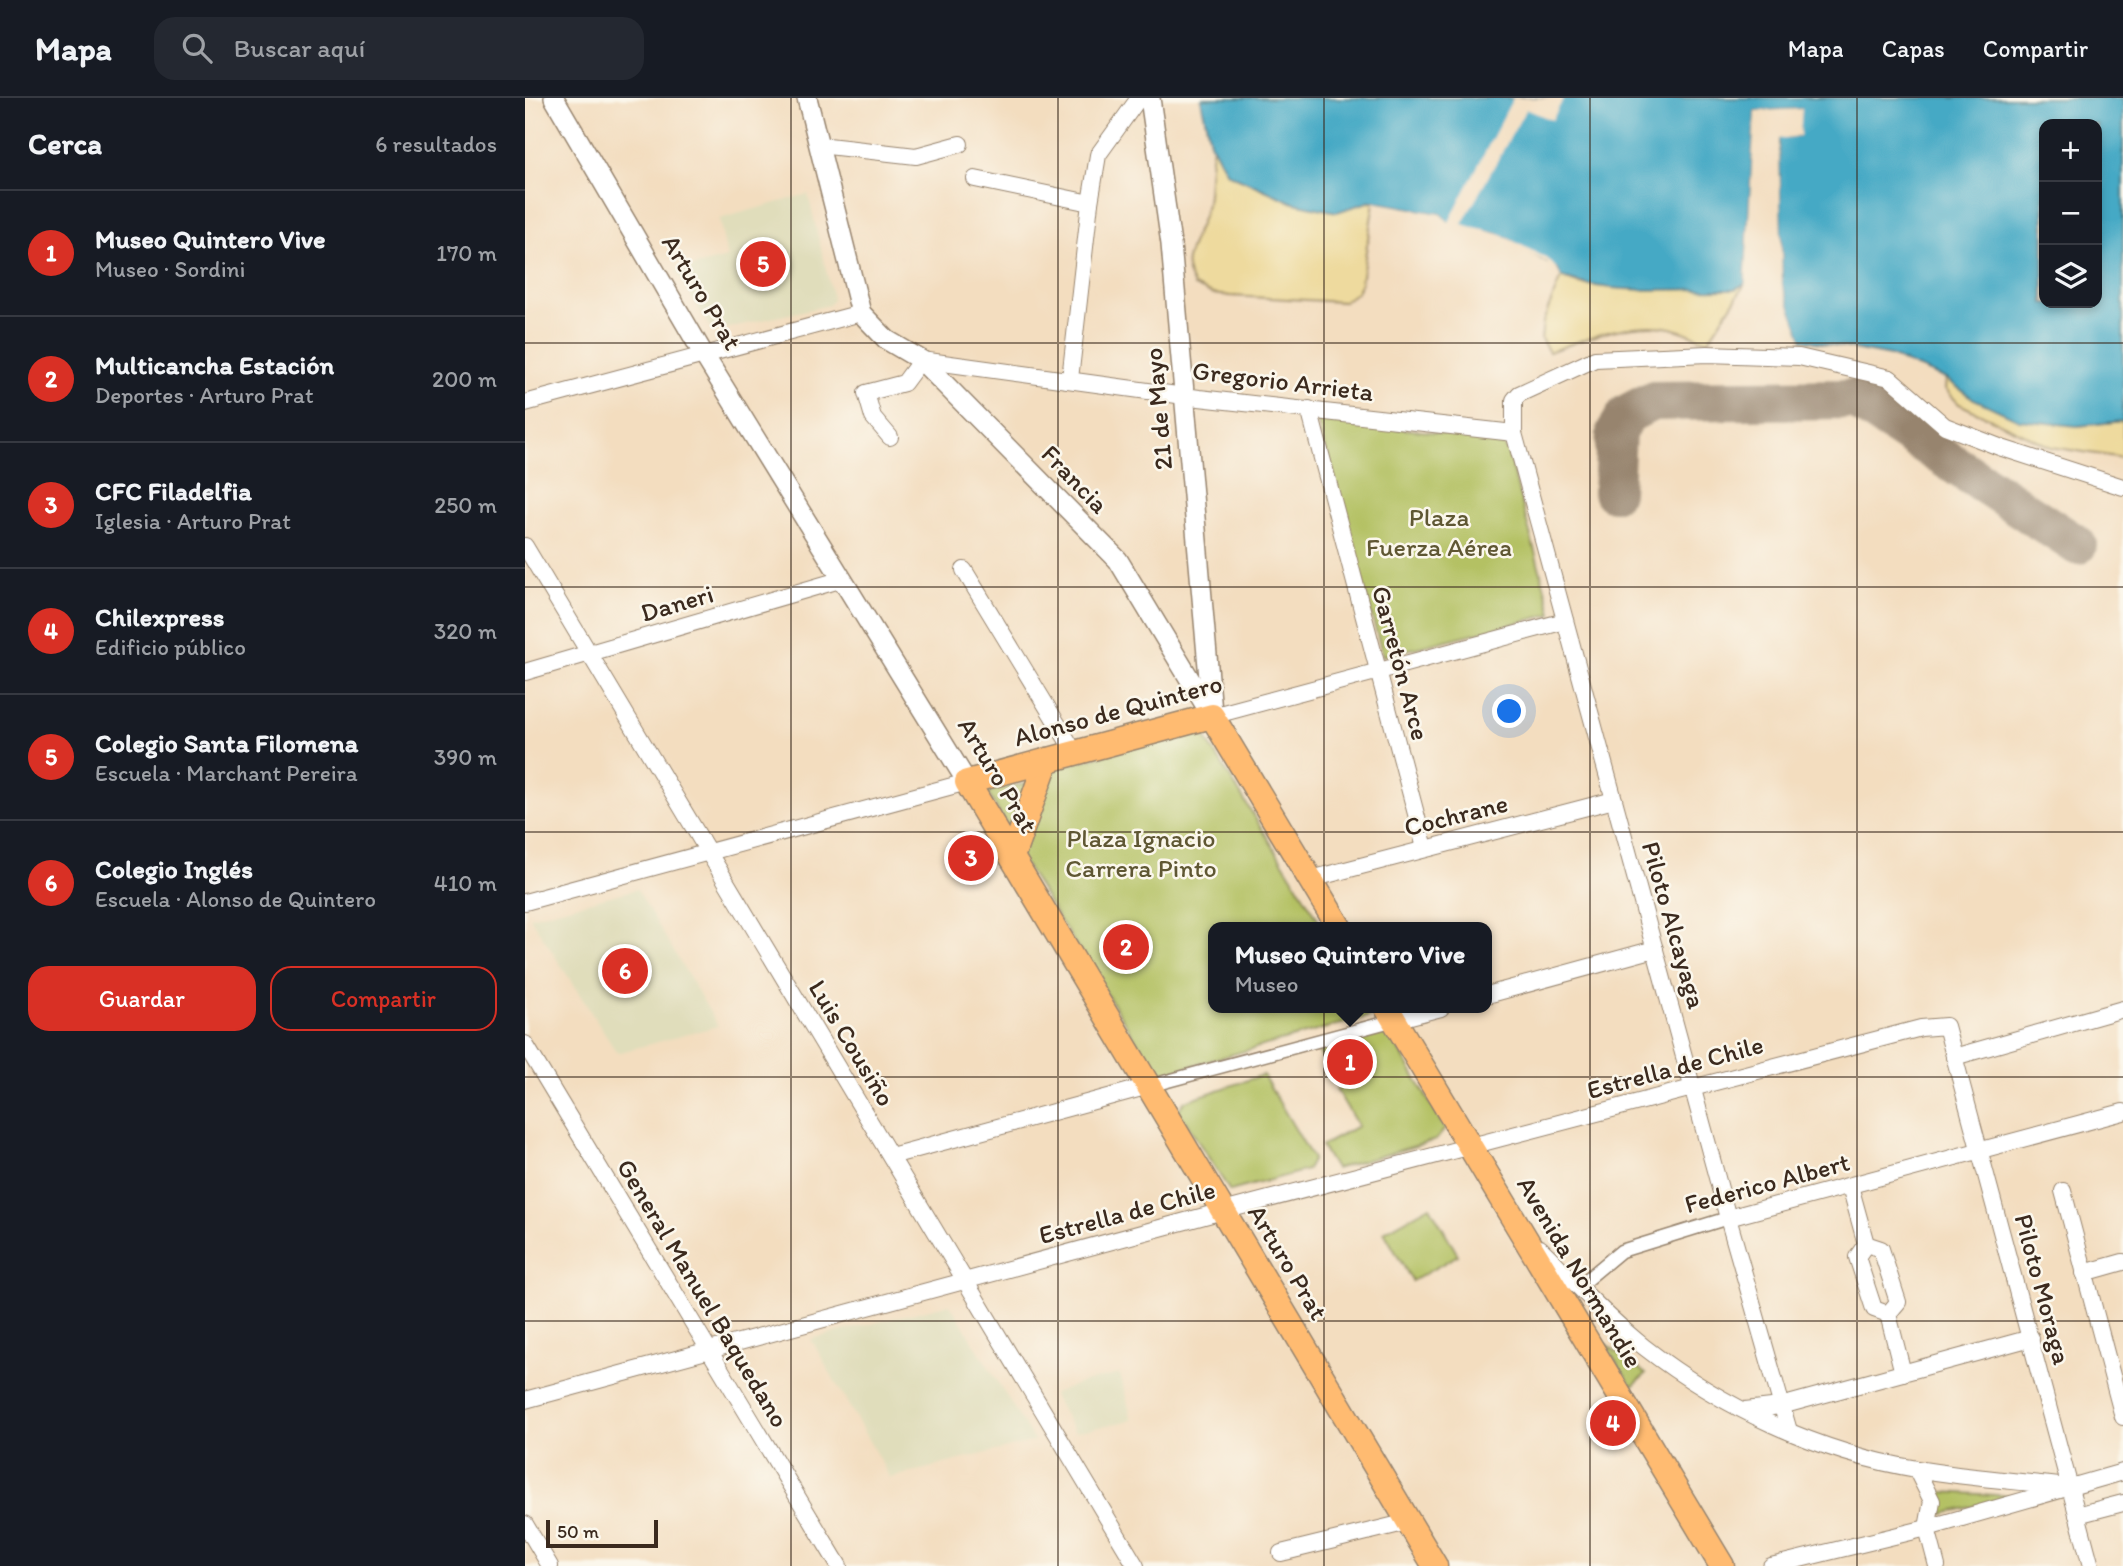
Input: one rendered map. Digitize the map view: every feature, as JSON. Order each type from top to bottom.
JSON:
[{"type":"main road","name":"Alonso de Quintero","points":[[967,782],[1212,716]]},
{"type":"main road","points":[[1212,716],[1336,922]]},
{"type":"main road","points":[[1012,857],[1047,760]]},
{"type":"main road","name":"Arturo Prat","points":[[967,782],[1434,1566]]},
{"type":"main road","name":"Avenida Normandie","points":[[1391,1014],[1722,1566]]},
{"type":"street","name":"Arturo Prat","points":[[554,98],[704,355],[967,782]]},
{"type":"street","points":[[525,403],[861,313],[807,98]]},
{"type":"street","points":[[1069,379],[1098,155],[1139,98]]},
{"type":"street","name":"21 de Mayo","points":[[1150,98],[1171,244],[1212,716]]},
{"type":"street","points":[[819,145],[916,156],[960,144]]},
{"type":"street","points":[[975,179],[1090,203]]},
{"type":"street","name":"Francia","points":[[861,313],[887,340],[921,360],[1118,561],[1212,716]]},
{"type":"street","name":"Piloto Alcayaga","points":[[1789,1431],[1728,1218],[1514,433],[1514,400],[1519,394],[1595,359],[1707,354],[1799,357],[1890,378],[1945,426],[2001,448],[2123,487]]},
{"type":"street","points":[[890,437],[873,417],[866,394],[904,383],[921,360]]},
{"type":"street","name":"Gregorio Arrieta","points":[[921,360],[1514,433]]},
{"type":"street","name":"Garretón Arce","points":[[1309,409],[1425,848]]},
{"type":"street","name":"Luis Cousiño","points":[[525,547],[1136,1566]]},
{"type":"street","points":[[964,570],[1075,753]]},
{"type":"street","name":"Daneri","points":[[525,672],[843,579]]},
{"type":"street","name":"Alonso de Quintero","points":[[1212,716],[1565,621]]},
{"type":"street","name":"Alonso de Quintero","points":[[525,902],[967,782]]},
{"type":"street","name":"Cochrane","points":[[1311,880],[1614,800]]},
{"type":"street","points":[[1492,993],[1655,948]]},
{"type":"street","points":[[1954,1057],[2123,1009]]},
{"type":"street","points":[[891,1156],[1149,1086],[1391,1014]]},
{"type":"street","name":"Estrella de Chile","points":[[525,1400],[1693,1087],[1921,1028],[1946,1026]]},
{"type":"street","name":"Piloto Moraga","points":[[1946,1026],[2091,1566]]},
{"type":"street","name":"General Manuel Baquedano","points":[[525,1044],[839,1566]]},
{"type":"street","name":"Federico Albert","points":[[1579,1286],[1621,1251],[1728,1218],[2123,1112]]},
{"type":"street","points":[[1850,1185],[1866,1244],[1857,1257],[1874,1309],[1888,1314]]},
{"type":"street","points":[[2063,1191],[2123,1415]]},
{"type":"street","points":[[1520,1229],[1645,1348],[1701,1387],[1744,1410],[1789,1431],[1852,1453],[1916,1469],[2070,1487]]},
{"type":"street","points":[[1866,1244],[1881,1249],[1898,1302],[1888,1314]]},
{"type":"street","points":[[2084,1273],[2123,1262]]},
{"type":"street","points":[[1888,1314],[1903,1373]]},
{"type":"street","points":[[1744,1410],[1781,1406],[2031,1338]]},
{"type":"street","points":[[1916,1469],[1932,1501],[1927,1528],[1937,1566]]},
{"type":"street","points":[[1771,1566],[1927,1528],[2123,1472]]},
{"type":"street","points":[[2077,1515],[2123,1503]]},
{"type":"street","points":[[1281,1553],[1408,1522]]},
{"type":"street","points":[[525,1524],[550,1566]]},
{"type":"shaded area","points":[[808,194],[833,299],[829,305],[719,330],[710,327],[676,271],[727,258],[719,219]]},
{"type":"shaded area","points":[[637,889],[718,1026],[617,1053],[530,917]]},
{"type":"shaded area","points":[[950,1304],[1034,1441],[890,1478],[811,1339]]},
{"type":"shaded area","points":[[1120,1374],[1132,1420],[1075,1432],[1052,1394],[1083,1382]]},
{"type":"green space","name":"Plaza Fuerza Aérea","points":[[1317,420],[1488,438],[1501,442],[1508,453],[1552,614],[1383,656]]},
{"type":"green space","name":"Plaza Ignacio Carrera Pinto","points":[[1200,729],[1320,922],[1208,922],[1208,1013],[1377,1014],[1158,1075],[1020,857],[1048,770]]},
{"type":"green space","points":[[1028,783],[1009,829],[987,792]]},
{"type":"green space","points":[[1386,1027],[1445,1129],[1436,1140],[1335,1169],[1321,1146],[1358,1126],[1336,1089],[1363,1073],[1349,1050],[1325,1063],[1317,1049]]},
{"type":"green space","points":[[1263,1075],[1313,1159],[1307,1170],[1230,1191],[1178,1110],[1185,1101]]},
{"type":"green space","points":[[1430,1206],[1458,1255],[1412,1281],[1384,1232]]},
{"type":"green space","points":[[1603,1342],[1646,1374],[1632,1386]]},
{"type":"green space","points":[[1941,1492],[2015,1496],[1943,1514]]},
{"type":"sand","points":[[1213,147],[1227,173],[1294,203],[1374,202],[1357,292],[1343,302],[1230,296],[1213,294],[1194,286],[1187,270],[1187,260],[1207,202]]},
{"type":"sand","points":[[1561,277],[1582,285],[1734,289],[1745,284],[1708,341],[1671,328],[1640,326],[1609,332],[1549,352],[1541,339],[1543,322]]},
{"type":"sand","points":[[1946,379],[1974,399],[2077,426],[2123,421],[2123,458],[2051,447],[1959,404],[1945,389]]},
{"type":"water","points":[[1204,98],[2123,98],[2123,421],[2077,426],[2019,420],[1974,399],[1946,379],[1890,356],[1802,339],[1782,285],[1779,138],[1799,136],[1801,109],[1755,111],[1745,284],[1734,289],[1646,290],[1581,283],[1561,277],[1557,269],[1502,235],[1449,223],[1440,214],[1371,201],[1337,212],[1294,203],[1227,173],[1210,142],[1201,99]]},
{"type":"pier","points":[[1513,98],[1564,98],[1552,120],[1526,109],[1462,224],[1502,235],[1548,259],[1557,269],[1561,277],[1559,280],[1546,262],[1501,239],[1447,226],[1438,217],[1373,205],[1374,202],[1440,214],[1449,222]]},
{"type":"pier","points":[[1802,109],[1800,136],[1779,139],[1782,285],[1802,339],[1798,339],[1779,285],[1775,138],[1778,135],[1796,133],[1798,113],[1758,115],[1748,285],[1745,288],[1755,111]]},
{"type":"taxiway","points":[[1613,492],[1616,432],[1627,414],[1652,401],[1855,399],[2077,545]]},
{"type":"place","name":"Colegio Santa Filomena","points":[[763,264]]},
{"type":"place","name":"CFC Filadelfia","points":[[971,858]]},
{"type":"place","name":"Multicancha Estación","points":[[1126,947]]},
{"type":"place","name":"Colegio Inglés","points":[[625,971]]},
{"type":"place","name":"Museo Quintero Vive","points":[[1350,1062]]},
{"type":"place","name":"Chilexpress","points":[[1613,1423]]}]
